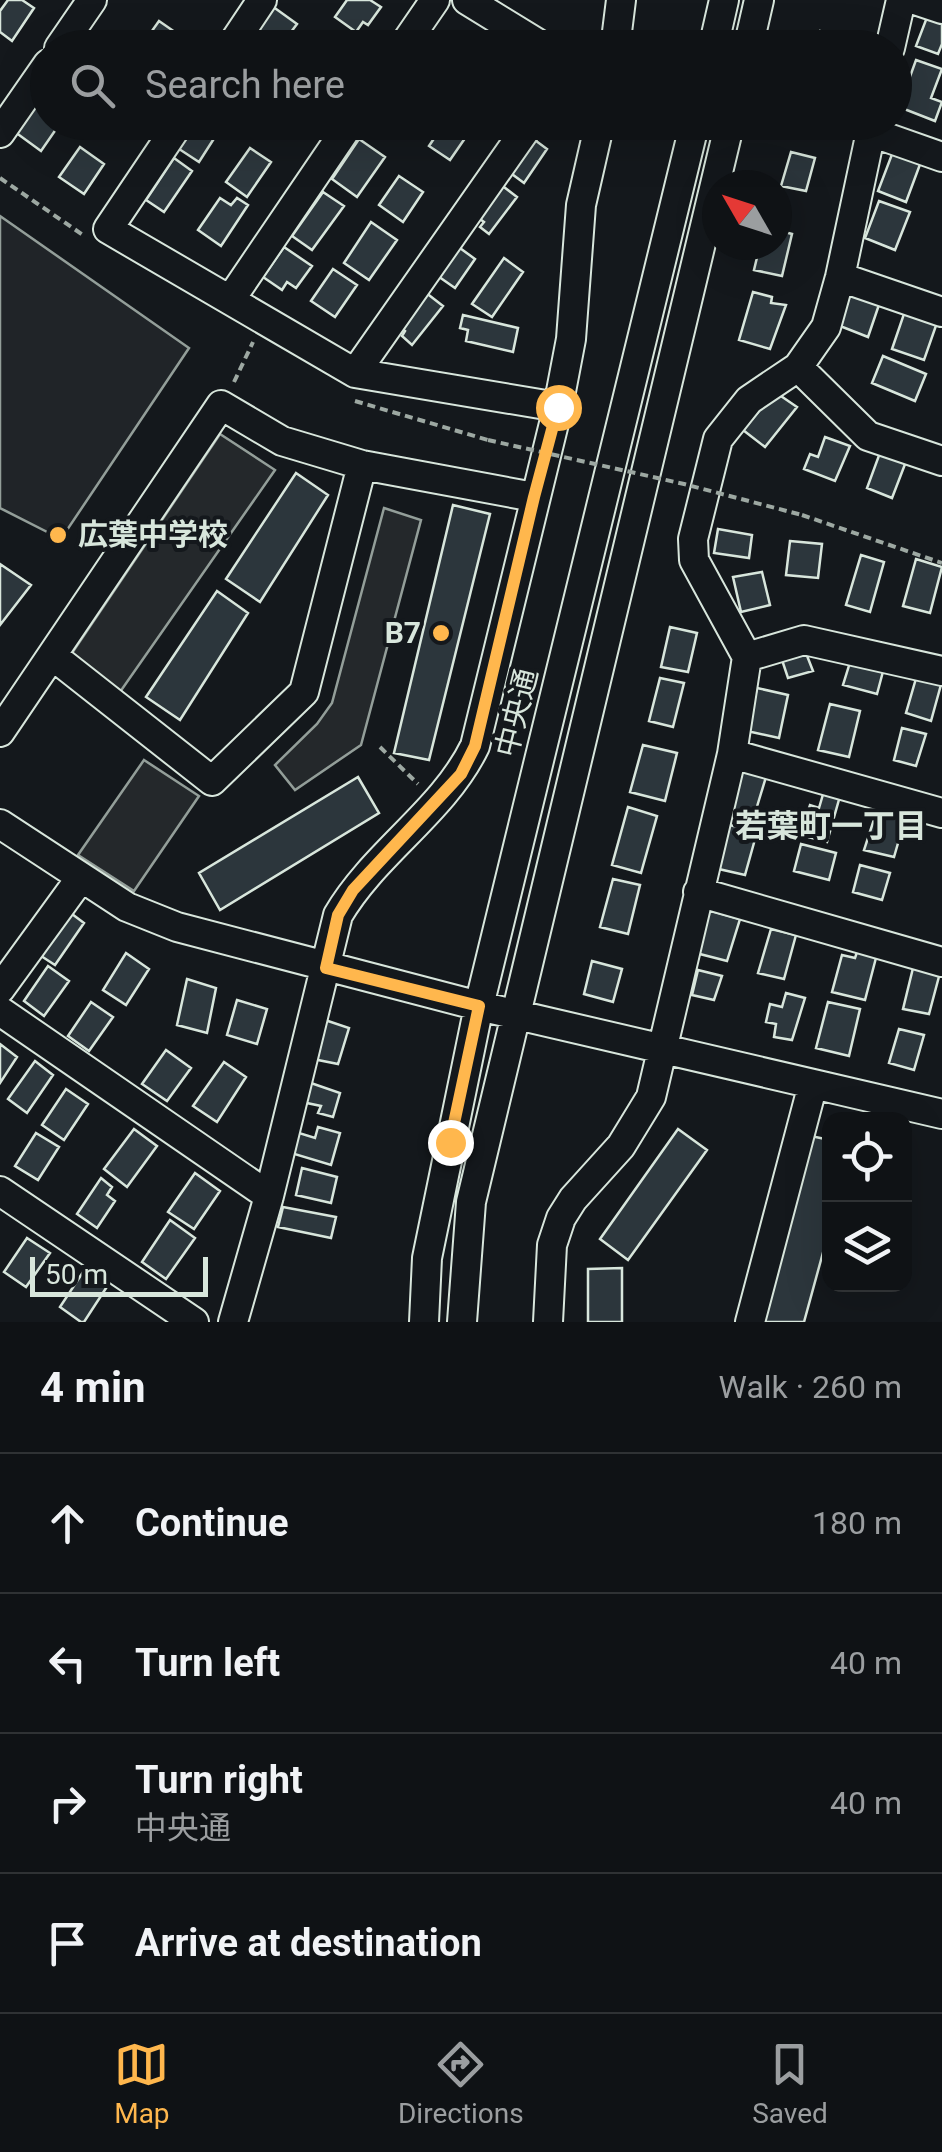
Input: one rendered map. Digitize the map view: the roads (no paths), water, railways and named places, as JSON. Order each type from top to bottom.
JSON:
[{"type":"street","points":[[71,30],[92,0]]},
{"type":"street","points":[[242,30],[262,0]]},
{"type":"street","points":[[414,30],[434,0]]},
{"type":"street","points":[[467,0],[516,30]]},
{"type":"street","points":[[502,0],[547,30]]},
{"type":"street","points":[[618,30],[622,0]]},
{"type":"street","points":[[716,30],[724,0]]},
{"type":"street","points":[[752,30],[759,0]]},
{"type":"street","points":[[894,30],[901,0]]},
{"type":"street","points":[[915,0],[942,10]]},
{"type":"street","points":[[0,133],[30,90]]},
{"type":"street","points":[[168,140],[108,229],[355,373],[558,407]]},
{"type":"street","points":[[230,300],[339,140]]},
{"type":"street","points":[[355,373],[518,140]]},
{"type":"street","points":[[233,1322],[269,1196],[338,915],[353,890],[461,774],[475,746],[572,340],[581,204],[596,140]]},
{"type":"street","name":"中央通","points":[[424,1322],[427,1258],[479,1006],[691,140]]},
{"type":"street","points":[[462,1322],[471,1202],[726,140]]},
{"type":"street","points":[[548,1322],[552,1244],[561,1218],[572,1198],[621,1146],[650,1097],[732,754],[747,657],[694,560],[693,540],[718,439],[749,400],[798,367],[826,327],[869,140]]},
{"type":"street","points":[[902,140],[942,157]]},
{"type":"street","points":[[840,278],[942,312]]},
{"type":"street","points":[[798,367],[868,436],[942,461]]},
{"type":"street","points":[[0,732],[221,405],[282,441],[362,465],[534,497]]},
{"type":"street","points":[[53,656],[212,781],[304,692],[362,465]]},
{"type":"street","points":[[747,657],[804,640],[942,671]]},
{"type":"street","points":[[732,754],[942,813]]},
{"type":"street","points":[[0,824],[127,907],[177,927],[479,1006],[942,1114]]},
{"type":"street","points":[[0,989],[80,879]]},
{"type":"street","points":[[698,892],[942,962]]},
{"type":"street","points":[[0,1010],[269,1196]]},
{"type":"street","points":[[750,1322],[813,1084]]},
{"type":"street","points":[[0,1191],[194,1322]]},
{"type":"place","name":"広葉中学校","points":[[58,535]]},
{"type":"place","name":"B7","points":[[441,633]]},
{"type":"district","name":"若葉町一丁目","points":[[831,826]]}]
